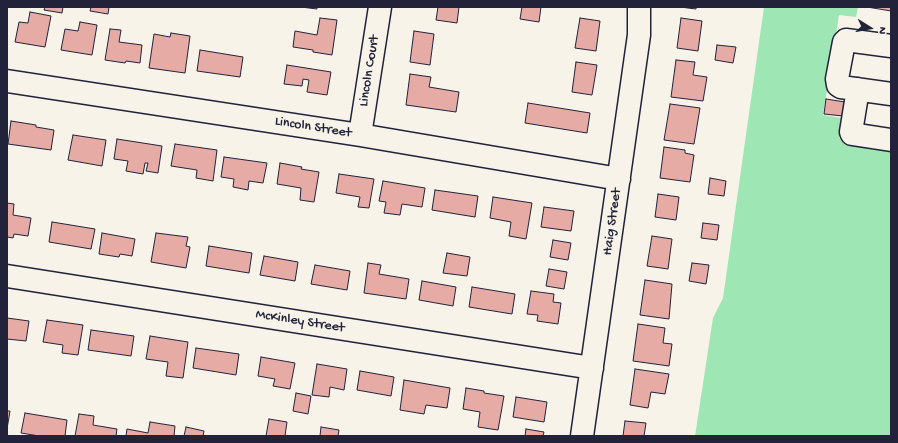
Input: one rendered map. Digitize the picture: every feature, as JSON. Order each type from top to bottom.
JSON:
[{"type":"street","name":"Lincoln Court","points":[[360,135],[380,7]]},
{"type":"street","name":"Haig Street","points":[[582,436],[639,35],[639,7]]},
{"type":"street","points":[[891,46],[846,40],[844,42],[837,79],[838,85],[841,87],[891,94]]},
{"type":"street","name":"Lincoln Street","points":[[7,81],[360,135],[619,179]]},
{"type":"street","points":[[858,89],[851,132],[852,134],[891,140]]},
{"type":"street","name":"McKinley Street","points":[[7,276],[592,368]]},
{"type":"green space","points":[[764,7],[858,7],[856,17],[839,15],[823,115],[841,118],[839,138],[891,146],[891,436],[695,436],[713,318],[723,298]]},
{"type":"building","points":[[45,7],[63,7],[62,13],[44,10]]},
{"type":"building","points":[[91,7],[109,7],[108,14],[90,11]]},
{"type":"building","points":[[301,7],[317,7],[317,9]]},
{"type":"building","points":[[438,7],[459,7],[457,23],[436,20]]},
{"type":"building","points":[[522,7],[541,7],[539,22],[520,19]]},
{"type":"building","points":[[680,7],[696,7],[696,9]]},
{"type":"building","points":[[867,7],[891,7],[891,11]]},
{"type":"building","points":[[30,12],[51,16],[45,47],[15,42],[19,22],[28,23]]},
{"type":"building","points":[[320,18],[337,20],[332,55],[293,47],[295,31],[317,35]]},
{"type":"building","points":[[580,18],[600,21],[596,51],[575,48]]},
{"type":"building","points":[[681,18],[702,21],[698,51],[677,48]]},
{"type":"building","points":[[80,22],[97,25],[92,55],[61,50],[65,29],[78,31]]},
{"type":"building","points":[[110,29],[121,30],[119,42],[142,45],[140,63],[126,61],[125,63],[105,60]]},
{"type":"building","points":[[414,31],[434,34],[430,65],[410,62]]},
{"type":"building","points":[[171,33],[190,36],[185,73],[149,68],[154,34],[170,37]]},
{"type":"building","points":[[717,45],[736,47],[733,63],[715,60]]},
{"type":"building","points":[[200,50],[243,57],[240,77],[197,71]]},
{"type":"building","points":[[676,60],[695,62],[693,75],[707,77],[703,101],[671,97]]},
{"type":"building","points":[[576,62],[597,65],[592,95],[572,92]]},
{"type":"building","points":[[287,65],[331,72],[327,95],[307,92],[309,80],[303,79],[302,86],[284,84]]},
{"type":"building","points":[[410,74],[431,77],[429,87],[459,92],[456,112],[406,105]]},
{"type":"building","points":[[826,99],[845,102],[843,116],[824,114]]},
{"type":"building","points":[[528,103],[590,113],[587,133],[525,123]]},
{"type":"building","points":[[670,104],[700,108],[694,144],[664,140]]},
{"type":"building","points":[[11,121],[36,125],[36,127],[54,130],[51,150],[8,144]]},
{"type":"building","points":[[73,135],[106,140],[102,166],[68,160]]},
{"type":"building","points":[[117,139],[162,146],[158,173],[146,171],[148,163],[145,163],[143,174],[126,171],[128,161],[114,159]]},
{"type":"building","points":[[175,144],[217,150],[213,181],[196,178],[197,170],[171,166]]},
{"type":"building","points":[[664,147],[685,150],[685,153],[694,155],[690,182],[660,178]]},
{"type":"building","points":[[224,157],[267,163],[263,183],[249,181],[248,190],[233,187],[234,179],[221,177]]},
{"type":"building","points":[[280,163],[319,172],[314,202],[300,200],[301,188],[277,184]]},
{"type":"building","points":[[339,174],[374,179],[369,208],[358,207],[360,197],[336,193]]},
{"type":"building","points":[[710,178],[726,181],[724,196],[708,194]]},
{"type":"building","points":[[383,181],[425,188],[422,207],[402,204],[400,215],[384,213],[386,202],[379,201]]},
{"type":"building","points":[[435,190],[478,196],[475,217],[432,210]]},
{"type":"building","points":[[658,194],[679,197],[676,220],[655,217]]},
{"type":"building","points":[[493,197],[532,203],[526,239],[509,236],[511,222],[490,218]]},
{"type":"building","points":[[7,203],[14,204],[13,215],[31,218],[28,236],[14,234],[13,238],[7,237]]},
{"type":"building","points":[[544,207],[574,211],[571,231],[541,227]]},
{"type":"building","points":[[52,222],[95,229],[91,249],[49,242]]},
{"type":"building","points":[[703,223],[719,225],[717,240],[701,238]]},
{"type":"building","points":[[102,233],[135,239],[132,256],[120,254],[119,257],[99,254]]},
{"type":"building","points":[[156,233],[188,237],[186,246],[190,247],[186,268],[151,262]]},
{"type":"building","points":[[652,236],[672,239],[668,269],[647,266]]},
{"type":"building","points":[[553,240],[571,243],[568,260],[550,257]]},
{"type":"building","points":[[209,246],[252,253],[249,273],[206,266]]},
{"type":"building","points":[[447,253],[470,257],[467,276],[443,273]]},
{"type":"building","points":[[264,256],[298,262],[295,281],[260,275]]},
{"type":"building","points":[[368,263],[381,265],[379,274],[409,279],[406,299],[364,293]]},
{"type":"building","points":[[692,263],[709,265],[706,284],[689,281]]},
{"type":"building","points":[[315,265],[350,271],[347,290],[311,284]]},
{"type":"building","points":[[549,269],[567,272],[564,289],[546,286]]},
{"type":"building","points":[[645,280],[672,284],[669,319],[640,315]]},
{"type":"building","points":[[422,281],[456,287],[453,306],[419,300]]},
{"type":"building","points":[[472,287],[515,294],[512,314],[469,307]]},
{"type":"building","points":[[531,291],[554,294],[553,302],[561,303],[558,324],[537,321],[538,315],[527,314]]},
{"type":"building","points":[[7,318],[29,321],[26,341],[7,339]]},
{"type":"building","points":[[47,320],[83,325],[78,355],[62,353],[63,345],[43,342]]},
{"type":"building","points":[[638,324],[665,328],[663,343],[672,344],[669,366],[633,361]]},
{"type":"building","points":[[91,330],[134,336],[131,356],[88,350]]},
{"type":"building","points":[[150,336],[188,342],[183,378],[166,376],[168,362],[146,359]]},
{"type":"building","points":[[196,348],[239,354],[236,375],[193,368]]},
{"type":"building","points":[[261,357],[295,363],[290,389],[273,386],[275,379],[258,376]]},
{"type":"building","points":[[317,364],[347,369],[344,390],[330,387],[329,397],[312,395]]},
{"type":"building","points":[[635,369],[669,374],[665,394],[651,392],[648,408],[630,405]]},
{"type":"building","points":[[360,371],[394,377],[391,396],[357,390]]},
{"type":"building","points":[[404,380],[450,388],[447,408],[426,405],[424,414],[400,410]]},
{"type":"building","points":[[466,388],[504,396],[498,430],[478,427],[480,412],[463,409]]},
{"type":"building","points":[[296,393],[311,396],[308,414],[293,411]]},
{"type":"building","points":[[516,397],[547,402],[544,422],[513,417]]},
{"type":"building","points":[[7,411],[10,411],[7,429]]},
{"type":"building","points":[[25,413],[67,420],[65,436],[39,436],[21,433]]},
{"type":"building","points":[[79,414],[94,416],[93,425],[117,429],[116,436],[75,436]]},
{"type":"building","points":[[269,419],[287,422],[285,436],[266,436]]},
{"type":"building","points":[[625,421],[646,423],[644,436],[623,436]]},
{"type":"building","points":[[150,422],[175,426],[174,436],[126,436],[127,429],[148,433]]},
{"type":"building","points":[[186,427],[204,431],[203,436],[184,436]]},
{"type":"building","points":[[321,427],[339,430],[338,436],[320,436]]},
{"type":"building","points":[[526,429],[544,432],[543,436],[525,436]]}]
